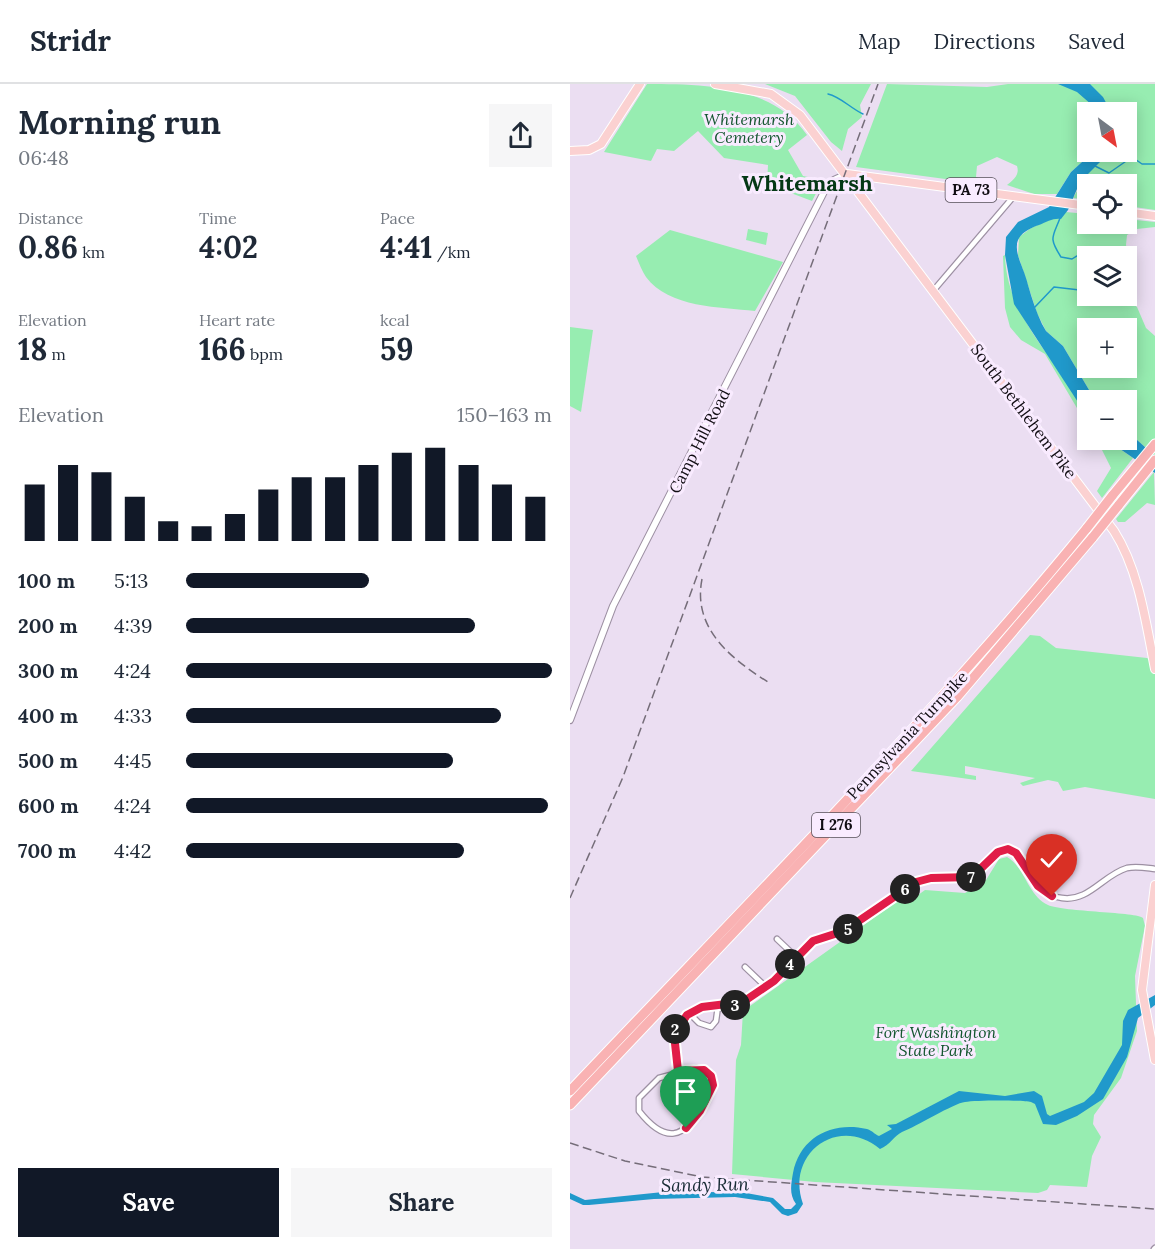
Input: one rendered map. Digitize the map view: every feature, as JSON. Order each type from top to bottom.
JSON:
[{"type":"highway","name":"Pennsylvania Turnpike","points":[[570,1105],[957,697],[1118,506],[1155,444]]},
{"type":"highway","name":"Pennsylvania Turnpike","points":[[570,1091],[956,683],[1112,496],[1155,460]]},
{"type":"main road","points":[[570,151],[589,150],[601,144],[640,84]]},
{"type":"main road","name":"South Bethlehem Pike","points":[[715,84],[771,94],[792,108],[847,174],[1125,547],[1137,587],[1155,669]]},
{"type":"main road","name":"PA 73","points":[[847,174],[1077,204]]},
{"type":"main road","points":[[860,193],[861,185],[869,177]]},
{"type":"main road","points":[[1137,214],[1155,216]]},
{"type":"main road","points":[[1155,885],[1142,982],[1146,1019],[1155,1060]]},
{"type":"street","name":"Camp Hill Road","points":[[570,720],[613,606],[791,261],[825,190],[834,180],[847,174]]},
{"type":"street","points":[[933,291],[1014,196]]},
{"type":"street","points":[[678,1071],[674,1034],[689,1013],[702,1007],[738,1004],[766,987],[813,941],[844,931],[914,883],[931,878],[972,877],[1003,849],[1016,853],[1045,893],[1064,899],[1085,895],[1126,868],[1155,869]]},
{"type":"street","points":[[777,939],[796,957]]},
{"type":"street","points":[[745,968],[766,987]]},
{"type":"street","points":[[689,1013],[701,1025],[711,1026],[716,1021],[718,1006]]},
{"type":"street","points":[[697,1068],[706,1071],[712,1079],[712,1088],[700,1111],[686,1128],[677,1133],[665,1134],[657,1131],[640,1113],[637,1103],[656,1079],[678,1071],[697,1068]]},
{"type":"green space","name":"Whitemarsh Cemetery","points":[[647,84],[691,85],[735,91],[776,106],[793,118],[807,135],[788,150],[803,176],[823,180],[812,201],[767,184],[768,165],[724,158],[698,131],[674,151],[657,149],[651,161],[604,152]]},
{"type":"green space","points":[[765,84],[871,84],[860,105],[862,117],[848,129],[842,151],[831,142],[795,96]]},
{"type":"green space","points":[[887,84],[987,87],[1008,84],[1155,84],[1155,210],[1137,207],[1137,174],[1087,174],[1093,162],[1137,162],[1137,102],[1077,102],[1077,162],[1082,162],[1071,172],[1057,194],[1034,194],[1007,185],[1017,175],[1017,166],[997,157],[977,166],[976,177],[992,183],[990,185],[856,167]]},
{"type":"green space","points":[[1066,212],[1077,213],[1077,234],[1129,234],[1126,246],[1077,246],[1077,306],[1136,306],[1146,328],[1155,336],[1155,456],[1137,440],[1137,390],[1089,390],[1082,378],[1137,378],[1137,318],[1077,318],[1077,370],[1063,346],[1046,331],[1037,313],[1018,255],[1019,237],[1031,228]]},
{"type":"green space","points":[[1137,220],[1155,222],[1155,227],[1137,229]]},
{"type":"green space","points":[[748,229],[768,233],[766,245],[746,240]]},
{"type":"green space","points":[[670,230],[783,262],[755,311],[711,307],[681,300],[656,287],[646,277],[636,256]]},
{"type":"green space","points":[[1005,255],[1007,274],[1019,309],[1077,397],[1077,408],[1045,354],[1021,340],[1010,327],[1005,308],[1003,256]]},
{"type":"green space","points":[[570,327],[593,330],[581,412],[570,406]]},
{"type":"green space","points":[[1102,450],[1121,450],[1133,458],[1102,498],[1097,491],[1111,468]]},
{"type":"green space","points":[[1154,472],[1155,505],[1147,503],[1125,522],[1118,522],[1116,519]]},
{"type":"green space","points":[[1030,635],[1040,636],[1056,648],[1147,658],[1155,662],[1155,799],[1085,787],[1063,791],[1058,782],[1048,780],[1023,786],[1020,783],[1035,778],[965,766],[965,774],[976,776],[976,780],[911,771]]},
{"type":"green space","name":"Fort Washington State Park","points":[[1007,857],[1018,867],[1041,901],[1048,905],[1138,916],[1143,918],[1145,926],[1135,976],[1137,1031],[1121,1078],[1094,1115],[1093,1124],[1101,1137],[1092,1156],[1087,1187],[1050,1185],[1047,1190],[1038,1193],[815,1182],[732,1174],[736,1060],[741,1045],[743,1011],[896,902],[907,903],[925,890],[965,893],[986,880],[999,859]]},
{"type":"water","points":[[1058,84],[1090,84],[1106,102],[1088,102],[1077,92]]},
{"type":"water","points":[[1082,162],[1100,162],[1088,174],[1077,174],[1077,189],[1068,210],[1061,219],[1050,220],[1027,230],[1020,236],[1017,250],[1042,324],[1046,331],[1063,346],[1077,370],[1077,378],[1082,378],[1089,390],[1077,390],[1077,401],[1014,304],[1005,255],[1006,237],[1018,222],[1049,207],[1071,172]]},
{"type":"water","points":[[1137,440],[1155,456],[1155,473],[1122,450],[1137,450]]},
{"type":"water","points":[[1155,995],[1155,1005],[1138,1018],[1127,1057],[1103,1099],[1077,1116],[1056,1125],[1043,1124],[1035,1104],[1031,1102],[979,1101],[952,1106],[902,1132],[880,1149],[864,1139],[848,1136],[832,1138],[819,1145],[808,1155],[802,1169],[799,1186],[803,1204],[797,1213],[788,1216],[782,1214],[770,1202],[735,1197],[654,1199],[589,1205],[583,1205],[570,1199],[570,1193],[585,1200],[673,1191],[746,1193],[773,1198],[785,1209],[791,1209],[796,1204],[791,1189],[797,1160],[810,1141],[819,1134],[842,1127],[854,1127],[867,1129],[879,1136],[892,1129],[887,1125],[896,1124],[959,1091],[1005,1096],[1034,1091],[1042,1096],[1047,1114],[1050,1116],[1084,1102],[1094,1093],[1122,1045],[1123,1021],[1128,1010]]},
{"type":"waterway","points":[[828,94],[863,114]]},
{"type":"waterway","points":[[1095,166],[1109,173],[1132,157],[1142,164],[1155,164]]},
{"type":"waterway","points":[[1060,218],[1053,237],[1054,245],[1061,257],[1072,259],[1077,256]]},
{"type":"waterway","points":[[1034,308],[1054,287],[1077,290]]},
{"type":"railway","points":[[570,898],[623,777],[878,84]]},
{"type":"railway","points":[[702,579],[703,614],[718,642],[743,665],[771,684]]},
{"type":"railway","points":[[570,1143],[625,1161],[702,1177],[1155,1209]]},
{"type":"district","name":"Whitemarsh","points":[[807,183]]},
{"type":"route","points":[[686,1128],[700,1111],[713,1085],[711,1076],[704,1070],[697,1068],[678,1071],[673,1037],[676,1028],[694,1010],[702,1007],[730,1006],[743,1002],[774,981],[815,939],[844,931],[920,880],[972,877],[1000,850],[1014,851],[1038,886],[1052,896]]},
{"type":"water label","name":"Sandy Run","points":[[705,1185]]}]
